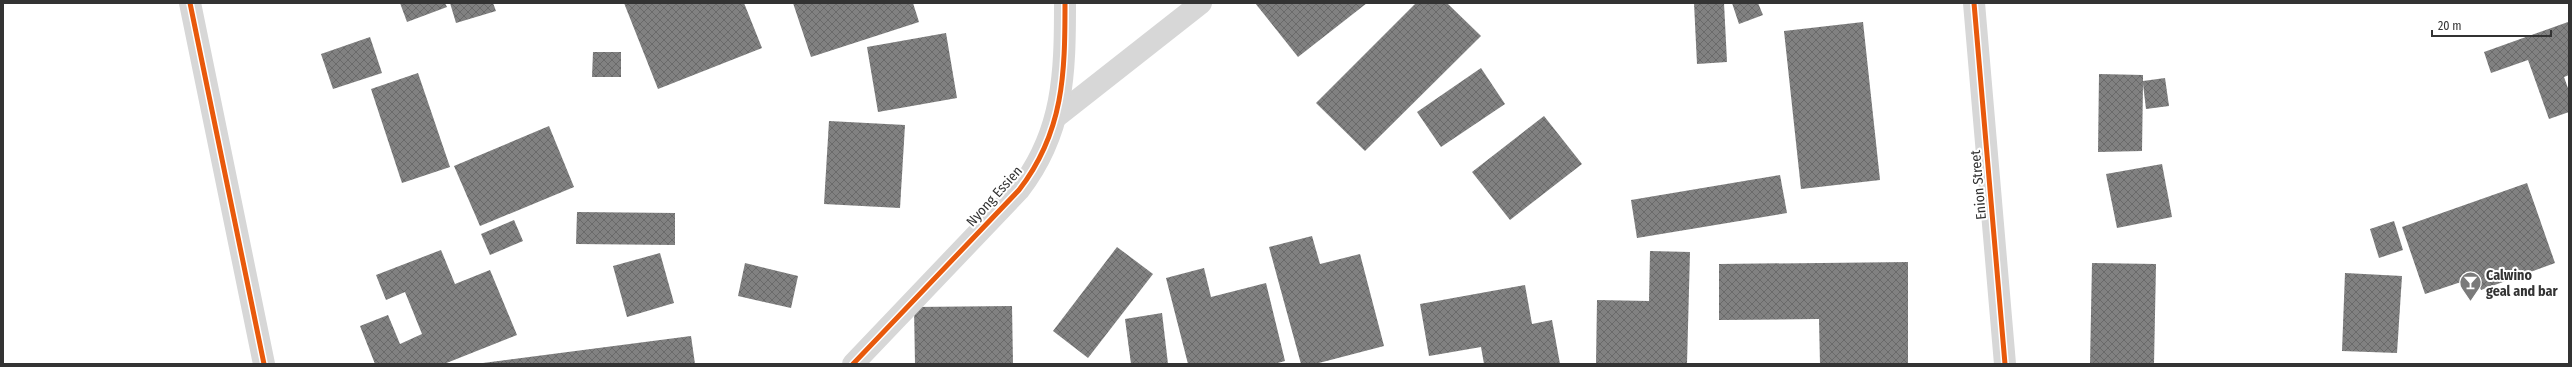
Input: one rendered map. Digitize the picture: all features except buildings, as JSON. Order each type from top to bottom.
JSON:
[{"type":"street","points":[[190,3],[264,364]]},
{"type":"street","name":"Nyong Essien","points":[[853,364],[1019,190],[1037,166],[1056,116],[1065,62],[1065,3]]},
{"type":"street","points":[[1056,116],[1201,3]]},
{"type":"street","name":"Enion Street","points":[[1974,3],[2005,364]]},
{"type":"cycle path","points":[[190,3],[264,364]]},
{"type":"cycle path","points":[[853,364],[1019,190],[1034,168],[1045,146],[1059,101],[1064,54],[1065,3]]},
{"type":"cycle path","points":[[1974,3],[2005,364]]},
{"type":"place","name":"Calwino geal and bar","points":[[2470,302]]}]
